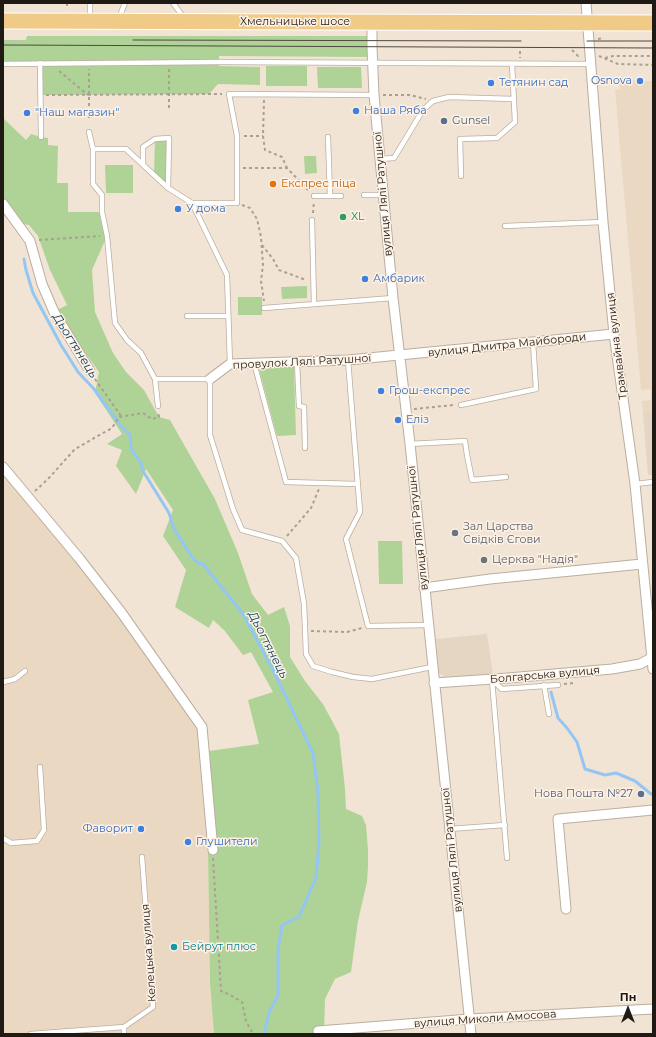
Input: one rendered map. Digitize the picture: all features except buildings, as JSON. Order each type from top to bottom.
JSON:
[{"type":"main road","name":"Хмельницьке шосе","points":[[3,22],[186,21],[653,23]]},
{"type":"street","points":[[586,3],[587,22]]},
{"type":"street","name":"вулиця Лялі Ратушної","points":[[372,22],[374,95],[393,298],[410,444],[471,1034]]},
{"type":"street","name":"Трамвайна вулиця","points":[[587,22],[603,222],[614,334],[635,484],[653,669]]},
{"type":"street","points":[[3,204],[30,241],[42,284],[54,312],[90,371]]},
{"type":"street","name":"вулиця Дмитра Майбороди","points":[[399,356],[614,334]]},
{"type":"street","name":"провулок Лялі Ратушної","points":[[210,380],[230,364],[348,360],[399,356]]},
{"type":"street","points":[[3,468],[79,558],[121,612],[202,727],[213,850]]},
{"type":"street","points":[[424,588],[490,579],[642,564]]},
{"type":"street","name":"Болгарська вулиця","points":[[434,683],[492,680],[612,669],[640,664],[653,657]]},
{"type":"street","points":[[566,909],[558,819],[653,810]]},
{"type":"street","name":"вулиця Миколи Амосова","points":[[318,1031],[358,1031],[470,1019],[653,1009]]},
{"type":"lane","points":[[90,3],[90,21]]},
{"type":"lane","points":[[117,21],[125,3]]},
{"type":"lane","points":[[173,3],[186,21]]},
{"type":"lane","points":[[3,64],[169,62],[512,64],[591,60]]},
{"type":"lane","points":[[40,64],[40,137]]},
{"type":"lane","points":[[461,176],[460,139],[497,138],[515,122],[512,64]]},
{"type":"lane","points":[[192,203],[238,203],[237,136],[229,94],[374,95]]},
{"type":"lane","points":[[380,159],[394,158],[423,110],[434,101],[449,97],[514,99]]},
{"type":"lane","points":[[88,132],[93,149],[93,184],[102,195],[102,212],[107,236],[115,323],[127,340],[141,353],[155,379],[158,406]]},
{"type":"lane","points":[[328,137],[330,196]]},
{"type":"lane","points":[[143,164],[143,147],[155,139],[169,138],[168,188]]},
{"type":"lane","points":[[93,149],[126,149],[168,188],[192,203],[226,271],[228,279],[230,364]]},
{"type":"lane","points":[[364,195],[383,195]]},
{"type":"lane","points":[[314,196],[341,196]]},
{"type":"lane","points":[[312,220],[314,304]]},
{"type":"lane","points":[[505,226],[603,222]]},
{"type":"lane","points":[[264,308],[393,298]]},
{"type":"lane","points":[[187,316],[228,316]]},
{"type":"lane","points":[[461,405],[536,389],[533,342]]},
{"type":"lane","points":[[348,360],[360,512],[346,539],[368,626],[428,625]]},
{"type":"lane","points":[[297,362],[299,406],[304,407],[305,448]]},
{"type":"lane","points":[[254,363],[286,482],[357,484]]},
{"type":"lane","points":[[155,379],[210,380],[210,435],[233,509],[242,530],[282,541],[296,558],[304,604],[306,654],[313,666],[353,677],[372,679],[432,667]]},
{"type":"lane","points":[[410,444],[466,441],[472,480],[506,477]]},
{"type":"lane","points":[[635,484],[653,482]]},
{"type":"lane","points":[[3,682],[14,679],[25,672]]},
{"type":"lane","points":[[492,680],[502,689],[558,685]]},
{"type":"lane","points":[[492,680],[507,858]]},
{"type":"lane","points":[[544,685],[549,714]]},
{"type":"lane","points":[[3,838],[10,843],[36,840],[44,830],[40,767]]},
{"type":"lane","points":[[449,829],[505,825]]},
{"type":"lane","name":"Келецька вулиця","points":[[124,1027],[153,1007],[142,857]]},
{"type":"lane","points":[[30,1034],[124,1027],[124,1034]]},
{"type":"path","points":[[598,38],[604,38]]},
{"type":"path","points":[[572,50],[578,56],[591,60],[613,56],[653,56]]},
{"type":"path","points":[[520,51],[520,58]]},
{"type":"path","points":[[591,60],[596,55],[618,64],[653,64]]},
{"type":"path","points":[[169,62],[169,111]]},
{"type":"path","points":[[89,118],[90,63]]},
{"type":"path","points":[[51,64],[89,96]]},
{"type":"path","points":[[40,95],[89,96],[229,94]]},
{"type":"path","points":[[264,94],[263,136],[265,150],[282,157],[287,168],[314,196],[312,220]]},
{"type":"path","points":[[374,95],[410,95],[434,101]]},
{"type":"path","points":[[237,136],[263,136]]},
{"type":"path","points":[[237,168],[287,168]]},
{"type":"path","points":[[238,203],[250,208],[257,219],[262,244],[263,265],[261,281],[264,308]]},
{"type":"path","points":[[30,241],[107,236]]},
{"type":"path","points":[[262,244],[279,270],[314,283]]},
{"type":"path","points":[[90,371],[120,416]]},
{"type":"path","points":[[406,410],[461,405]]},
{"type":"path","points":[[28,497],[48,479],[75,449],[112,428],[120,416],[142,413],[152,419],[159,417],[158,406]]},
{"type":"path","points":[[282,541],[311,508],[321,483]]},
{"type":"path","points":[[305,631],[347,632],[368,626]]},
{"type":"path","points":[[213,850],[221,992],[242,1002],[246,1021],[253,1034]]},
{"type":"shaded area","points":[[620,80],[653,81],[653,412],[643,413],[642,401],[651,400],[650,389],[641,390],[615,90],[620,89]]},
{"type":"shaded area","points":[[653,412],[653,475],[648,475],[643,413]]},
{"type":"shaded area","points":[[3,471],[119,614],[200,728],[208,850],[210,983],[214,1034],[3,1034]]},
{"type":"shaded area","points":[[487,634],[493,674],[445,677],[439,673],[436,639]]},
{"type":"green space","points":[[27,36],[368,36],[367,57],[219,56],[219,66],[260,67],[260,85],[218,84],[209,94],[40,95],[40,64],[3,63],[3,40],[26,40]]},
{"type":"green space","points":[[266,66],[307,66],[307,86],[266,86]]},
{"type":"green space","points":[[317,67],[361,67],[362,88],[318,88]]},
{"type":"green space","points":[[3,118],[26,140],[31,134],[48,138],[48,145],[58,146],[57,183],[68,183],[68,212],[102,212],[107,236],[92,270],[95,312],[113,353],[126,372],[144,390],[159,417],[170,420],[215,499],[238,553],[252,594],[268,615],[284,607],[290,626],[290,657],[305,681],[323,704],[339,734],[346,809],[362,816],[366,825],[368,867],[367,882],[358,921],[351,972],[335,979],[325,999],[324,1034],[214,1034],[210,983],[208,850],[202,752],[259,744],[248,700],[273,692],[251,652],[243,655],[224,630],[213,620],[209,628],[175,607],[186,570],[163,536],[173,510],[146,469],[136,494],[116,466],[122,450],[107,444],[122,434],[95,393],[99,372],[55,311],[67,305],[50,270],[38,236],[29,225],[18,223],[3,204]]},
{"type":"green space","points":[[169,138],[168,188],[154,175],[155,139]]},
{"type":"green space","points":[[304,156],[316,156],[317,173],[305,174]]},
{"type":"green space","points":[[105,165],[133,165],[133,193],[106,193]]},
{"type":"green space","points":[[307,286],[307,298],[282,299],[281,287]]},
{"type":"green space","points":[[238,297],[262,297],[262,315],[238,315]]},
{"type":"green space","points":[[294,367],[296,435],[277,436],[259,369]]},
{"type":"green space","points":[[378,541],[402,541],[403,584],[379,584]]},
{"type":"waterway","name":"Дьогтянець","points":[[24,259],[33,293],[61,345],[78,372],[94,389],[120,425],[130,435],[131,449],[141,463],[143,471],[169,513],[174,529],[192,557],[198,563],[203,564],[243,614],[273,670],[313,753],[318,793],[319,843],[316,878],[299,917],[282,925],[278,949],[278,995],[269,1013],[264,1034]]},
{"type":"waterway","points":[[551,692],[558,718],[577,742],[585,769],[605,775],[616,773],[635,781],[651,794]]},
{"type":"tram line","points":[[133,40],[521,41]]},
{"type":"tram line","points":[[587,41],[653,41]]},
{"type":"tram line","points":[[3,45],[653,48]]},
{"type":"place","name":"Osnova","points":[[640,81]]},
{"type":"place","name":"Тетянин сад","points":[[491,83]]},
{"type":"place","name":"Наша Ряба","points":[[356,111]]},
{"type":"place","name":"\"Наш магазин\"","points":[[27,113]]},
{"type":"place","name":"Gunsel","points":[[444,121]]},
{"type":"place","name":"Експрес піца","points":[[273,184]]},
{"type":"place","name":"У дома","points":[[178,209]]},
{"type":"place","name":"XL","points":[[343,217]]},
{"type":"place","name":"Амбарик","points":[[365,279]]},
{"type":"place","name":"Грош-експрес","points":[[381,391]]},
{"type":"place","name":"Еліз","points":[[398,420]]},
{"type":"place","name":"Зал Царства Свідків Єгови","points":[[455,533]]},
{"type":"place","name":"Церква \"Надія\"","points":[[484,560]]},
{"type":"place","name":"Нова Пошта №27","points":[[641,794]]},
{"type":"place","name":"Фаворит","points":[[141,829]]},
{"type":"place","name":"Глушители","points":[[188,842]]},
{"type":"place","name":"Бейрут плюс","points":[[174,947]]}]
